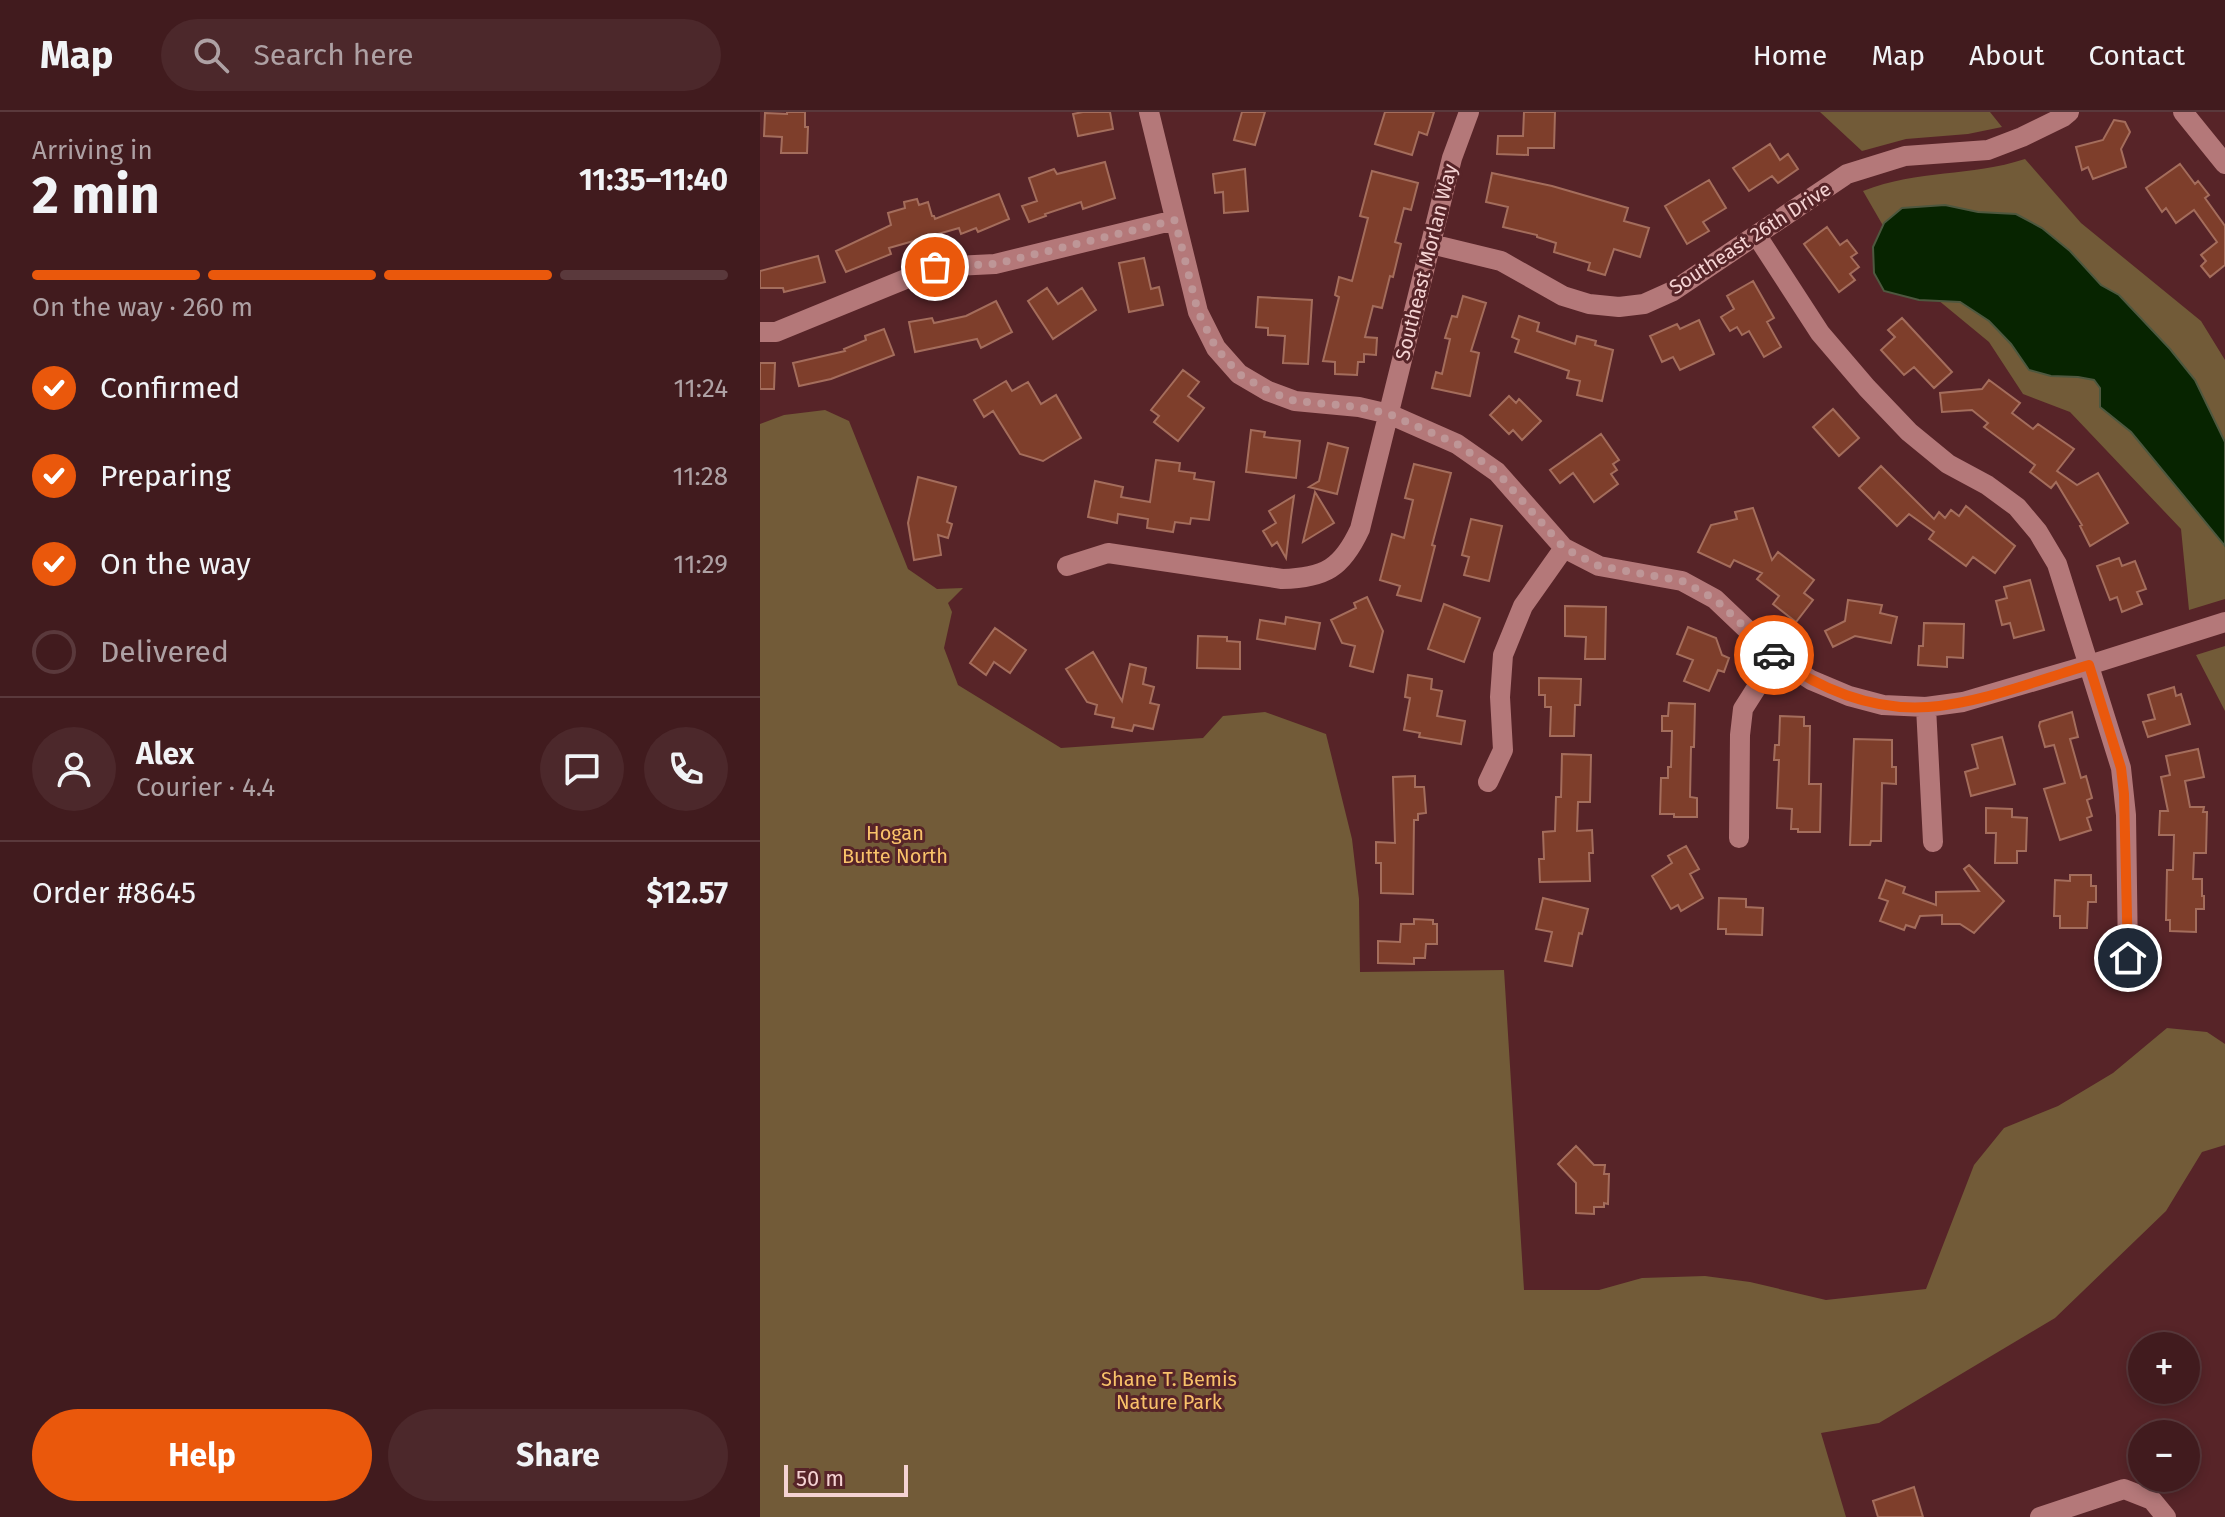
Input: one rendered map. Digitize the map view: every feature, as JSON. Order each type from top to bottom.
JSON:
[{"type":"street","points":[[1149,112],[1198,312],[1216,348],[1239,374],[1268,391],[1295,401],[1359,407],[1389,414],[1457,444],[1497,472],[1564,548],[1599,566],[1682,581],[1715,599],[1776,657],[1811,680],[1849,696],[1883,705],[1926,707],[1963,702],[2225,622]]},
{"type":"street","name":"Southeast Morlan Way","points":[[1067,566],[1108,553],[1282,579],[1306,579],[1325,572],[1350,549],[1360,529],[1452,158],[1469,112]]},
{"type":"street","name":"Southeast 26th Drive","points":[[1431,244],[1501,261],[1563,296],[1589,304],[1619,307],[1644,304],[1673,291],[1847,174],[1905,156],[1988,150],[2022,137],[2069,112]]},
{"type":"street","points":[[2185,112],[2225,164]]},
{"type":"street","points":[[760,332],[776,332],[935,267],[995,264],[1175,220]]},
{"type":"street","points":[[1757,236],[1820,333],[1888,410],[1948,464],[1987,485],[2017,507],[2038,532],[2057,564],[2121,768],[2128,958]]},
{"type":"street","points":[[1488,782],[1503,750],[1500,697],[1503,655],[1523,606],[1564,548]]},
{"type":"street","points":[[1739,838],[1743,709],[1776,657]]},
{"type":"street","points":[[1926,707],[1933,842]]},
{"type":"street","points":[[2040,1517],[2124,1489],[2152,1500],[2166,1517]]},
{"type":"green space","points":[[1820,112],[1990,112],[2002,127],[1968,134],[1906,139],[1862,151]]},
{"type":"green space","points":[[2025,159],[2081,223],[2201,321],[2225,360],[2225,599],[2189,610],[2181,529],[2070,412],[2023,394],[1989,342],[1915,281],[1863,191],[1904,179],[2005,165]]},
{"type":"green space","points":[[825,410],[849,421],[908,569],[937,589],[963,588],[948,603],[952,612],[944,648],[958,685],[1061,748],[1203,738],[1223,716],[1265,712],[1326,734],[1352,839],[1359,899],[1360,972],[1504,970],[1524,1290],[1599,1290],[1642,1278],[1705,1276],[1750,1282],[1826,1300],[1926,1289],[1974,1165],[2004,1128],[2058,1106],[2113,1073],[2167,1028],[2207,1032],[2225,1044],[2225,1145],[2202,1152],[2166,1211],[2055,1318],[1879,1423],[1821,1433],[1846,1517],[760,1517],[760,424],[784,415]]},
{"type":"green space","points":[[2225,646],[2225,711],[2196,655]]},
{"type":"shaded area","points":[[1945,205],[1978,212],[2016,214],[2042,228],[2070,251],[2101,285],[2119,295],[2170,349],[2195,380],[2225,442],[2225,546],[2131,432],[2100,407],[2100,388],[2094,380],[2051,376],[2029,370],[2011,344],[1989,321],[1960,302],[1919,300],[1884,291],[1874,273],[1873,247],[1884,223],[1902,208]]},
{"type":"building","points":[[805,112],[807,153],[781,153],[782,137],[764,136],[765,113]]},
{"type":"building","points":[[1110,112],[1113,129],[1078,136],[1073,114]]},
{"type":"building","points":[[1242,112],[1265,112],[1255,145],[1234,140]]},
{"type":"building","points":[[1385,112],[1434,112],[1427,135],[1419,132],[1412,155],[1375,144]]},
{"type":"building","points":[[1524,112],[1555,112],[1554,148],[1528,148],[1528,155],[1497,154],[1498,136],[1523,136]]},
{"type":"building","points":[[2114,120],[2125,122],[2130,132],[2121,149],[2126,167],[2093,179],[2088,167],[2082,170],[2076,147],[2103,140]]},
{"type":"building","points":[[1770,144],[1780,160],[1788,154],[1798,169],[1778,183],[1772,176],[1749,191],[1733,168]]},
{"type":"building","points":[[1105,162],[1115,198],[1083,209],[1081,202],[1029,222],[1022,206],[1037,201],[1029,178],[1054,169],[1057,174]]},
{"type":"building","points":[[2180,164],[2195,184],[2198,181],[2209,195],[2205,198],[2225,226],[2225,265],[2210,277],[2201,266],[2206,261],[2201,255],[2217,242],[2194,210],[2176,223],[2166,208],[2162,212],[2146,188]]},
{"type":"building","points":[[1245,169],[1248,211],[1224,213],[1223,192],[1215,193],[1213,174]]},
{"type":"building","points":[[1372,171],[1418,183],[1411,210],[1404,208],[1395,242],[1401,244],[1393,277],[1390,276],[1382,308],[1373,306],[1365,337],[1377,338],[1376,355],[1364,354],[1364,362],[1358,362],[1357,375],[1335,374],[1335,362],[1323,361],[1339,297],[1335,295],[1339,277],[1352,281],[1368,218],[1360,216]]},
{"type":"building","points":[[1492,173],[1628,208],[1624,221],[1649,228],[1640,257],[1614,249],[1605,275],[1588,270],[1590,263],[1554,252],[1556,243],[1503,227],[1508,207],[1486,202]]},
{"type":"building","points":[[1709,180],[1726,208],[1703,222],[1709,231],[1687,244],[1665,206]]},
{"type":"building","points":[[999,194],[1009,219],[978,232],[976,228],[961,234],[959,228],[889,248],[891,254],[846,272],[836,251],[891,225],[888,213],[905,208],[904,202],[917,199],[919,205],[928,202],[935,219]]},
{"type":"building","points":[[1827,227],[1840,245],[1847,240],[1857,253],[1851,257],[1859,267],[1850,274],[1855,280],[1839,292],[1804,244]]},
{"type":"building","points":[[818,256],[825,282],[784,292],[783,288],[760,288],[760,271]]},
{"type":"building","points":[[1144,258],[1151,289],[1159,287],[1163,305],[1129,312],[1119,263]]},
{"type":"building","points":[[1753,281],[1774,318],[1767,322],[1781,347],[1764,357],[1749,331],[1742,335],[1737,327],[1730,331],[1721,317],[1734,309],[1727,296]]},
{"type":"building","points":[[1047,288],[1058,304],[1082,288],[1096,310],[1053,339],[1028,301]]},
{"type":"building","points":[[1463,296],[1486,303],[1471,351],[1479,353],[1470,396],[1432,388],[1436,372],[1442,374],[1450,339],[1445,338],[1452,316],[1457,317]]},
{"type":"building","points":[[1258,297],[1312,300],[1308,364],[1283,363],[1285,336],[1268,335],[1268,328],[1256,327]]},
{"type":"building","points":[[996,301],[1012,332],[981,348],[977,339],[915,352],[909,322],[932,318],[934,323],[966,316]]},
{"type":"building","points":[[1519,316],[1539,323],[1537,331],[1575,344],[1577,336],[1613,350],[1602,401],[1577,395],[1580,381],[1567,378],[1569,371],[1515,352],[1519,340],[1512,337]]},
{"type":"building","points":[[1902,318],[1952,372],[1934,388],[1914,367],[1904,375],[1881,350],[1895,337],[1888,330]]},
{"type":"building","points":[[1699,320],[1714,354],[1680,370],[1673,357],[1662,362],[1650,336],[1677,324],[1680,329]]},
{"type":"building","points":[[884,329],[894,355],[831,379],[799,386],[793,363],[845,351],[866,340],[865,336]]},
{"type":"building","points":[[760,363],[775,363],[774,389],[760,389]]},
{"type":"building","points":[[1183,370],[1199,382],[1188,396],[1204,408],[1178,441],[1154,422],[1159,416],[1151,410]]},
{"type":"building","points":[[1989,380],[2020,403],[2012,413],[2033,429],[2038,424],[2074,449],[2057,471],[2077,485],[2098,473],[2128,523],[2090,546],[2082,525],[2056,482],[2051,488],[2030,472],[2035,465],[1984,427],[1988,423],[1972,410],[1942,412],[1940,393],[1982,389]]},
{"type":"building","points":[[1006,381],[1012,391],[1028,382],[1041,404],[1056,395],[1081,438],[1043,461],[1020,454],[993,411],[984,417],[974,400]]},
{"type":"building","points":[[1509,396],[1516,403],[1519,399],[1541,421],[1522,440],[1513,430],[1509,434],[1490,415]]},
{"type":"building","points":[[1833,409],[1859,438],[1839,456],[1813,427]]},
{"type":"building","points":[[1251,430],[1265,432],[1264,437],[1300,441],[1296,478],[1246,472]]},
{"type":"building","points":[[1601,434],[1619,460],[1613,464],[1617,470],[1611,474],[1618,484],[1594,502],[1573,473],[1560,483],[1550,470]]},
{"type":"building","points":[[1328,443],[1348,448],[1337,494],[1309,487],[1319,481]]},
{"type":"building","points":[[1156,460],[1180,463],[1179,471],[1195,473],[1194,479],[1214,482],[1209,520],[1191,518],[1190,524],[1175,522],[1173,532],[1147,528],[1148,519],[1118,514],[1117,523],[1088,517],[1095,481],[1123,487],[1121,497],[1150,502]]},
{"type":"building","points":[[1414,464],[1451,473],[1421,601],[1397,595],[1400,586],[1380,580],[1392,534],[1404,538],[1413,500],[1405,498]]},
{"type":"building","points":[[1881,466],[1934,519],[1939,512],[1945,518],[1951,510],[1959,516],[1966,506],[2015,546],[1995,573],[1973,557],[1966,566],[1929,539],[1934,532],[1909,514],[1897,526],[1859,488]]},
{"type":"building","points":[[918,477],[956,487],[947,522],[952,524],[948,538],[938,535],[941,555],[914,560],[908,523]]},
{"type":"building","points":[[1315,492],[1334,523],[1303,542]]},
{"type":"building","points":[[1294,496],[1286,558],[1277,542],[1272,546],[1263,531],[1276,523],[1269,511]]},
{"type":"building","points":[[1753,508],[1772,560],[1778,552],[1814,580],[1804,593],[1813,600],[1796,622],[1773,604],[1779,596],[1757,579],[1762,573],[1734,560],[1730,567],[1698,552],[1711,525],[1737,519],[1735,512]]},
{"type":"building","points":[[1471,519],[1502,526],[1489,581],[1464,575],[1469,557],[1462,555]]},
{"type":"building","points":[[2119,558],[2122,566],[2135,561],[2146,589],[2137,592],[2142,604],[2122,612],[2117,597],[2110,600],[2097,566]]},
{"type":"building","points":[[2030,580],[2044,630],[2014,638],[2010,623],[2002,625],[1996,601],[2007,598],[2004,587]]},
{"type":"building","points":[[1367,597],[1383,631],[1373,672],[1350,666],[1355,646],[1342,643],[1331,620],[1356,608],[1354,603]]},
{"type":"building","points":[[1848,600],[1882,605],[1880,613],[1897,617],[1891,643],[1855,636],[1833,647],[1825,631],[1845,621]]},
{"type":"building","points":[[1444,604],[1480,618],[1464,662],[1428,649]]},
{"type":"building","points":[[1565,606],[1606,607],[1605,659],[1585,659],[1586,637],[1565,636]]},
{"type":"building","points":[[1286,617],[1320,623],[1315,649],[1257,639],[1260,620],[1285,624]]},
{"type":"building","points":[[1924,623],[1964,624],[1963,658],[1947,657],[1947,667],[1918,665]]},
{"type":"building","points":[[1688,627],[1716,638],[1722,655],[1729,658],[1724,672],[1718,670],[1709,691],[1684,681],[1693,660],[1677,654]]},
{"type":"building","points":[[995,628],[1026,650],[1010,673],[994,662],[986,675],[970,663]]},
{"type":"building","points":[[1198,636],[1227,637],[1227,641],[1240,642],[1240,669],[1197,668]]},
{"type":"building","points":[[1093,652],[1122,701],[1130,664],[1146,668],[1143,684],[1154,687],[1150,703],[1159,705],[1153,729],[1134,725],[1132,731],[1112,727],[1114,718],[1095,714],[1097,705],[1087,702],[1066,669]]},
{"type":"building","points":[[1408,675],[1432,679],[1431,689],[1442,691],[1437,716],[1465,721],[1461,744],[1419,737],[1420,733],[1404,730],[1410,698],[1405,697]]},
{"type":"building","points":[[1539,678],[1581,679],[1580,705],[1575,705],[1574,736],[1550,736],[1551,707],[1545,707],[1545,695],[1539,695]]},
{"type":"building","points":[[2174,687],[2176,696],[2181,694],[2190,724],[2148,737],[2143,722],[2155,719],[2148,695]]},
{"type":"building","points":[[1669,703],[1695,704],[1690,797],[1697,798],[1697,817],[1660,814],[1661,778],[1668,778],[1668,767],[1671,767],[1672,731],[1662,731],[1662,716],[1668,716]]},
{"type":"building","points":[[2072,712],[2078,737],[2070,739],[2081,778],[2086,776],[2092,798],[2087,800],[2092,816],[2087,818],[2091,830],[2060,840],[2044,789],[2065,783],[2054,745],[2045,747],[2039,726],[2040,722]]},
{"type":"building","points":[[1780,716],[1804,717],[1804,726],[1810,726],[1809,784],[1821,784],[1820,832],[1791,829],[1792,809],[1777,808],[1779,760],[1774,760],[1775,745],[1779,745]]},
{"type":"building","points":[[2002,737],[2015,784],[1971,796],[1965,772],[1978,768],[1972,745]]},
{"type":"building","points":[[1854,739],[1892,740],[1892,767],[1896,767],[1896,784],[1882,783],[1881,841],[1871,841],[1870,845],[1850,845]]},
{"type":"building","points":[[2198,749],[2204,777],[2185,781],[2190,807],[2204,807],[2203,812],[2207,812],[2206,853],[2194,853],[2193,879],[2202,879],[2204,909],[2196,909],[2196,932],[2170,931],[2170,920],[2166,920],[2167,870],[2173,870],[2174,835],[2159,835],[2160,811],[2168,811],[2161,777],[2170,775],[2166,756]]},
{"type":"building","points":[[1562,754],[1591,755],[1590,802],[1578,802],[1577,831],[1592,830],[1590,881],[1540,882],[1539,859],[1544,859],[1543,832],[1555,831],[1556,797],[1561,797]]},
{"type":"building","points":[[1415,776],[1415,787],[1424,787],[1426,813],[1418,814],[1418,820],[1414,820],[1413,894],[1381,893],[1381,863],[1376,863],[1376,842],[1395,843],[1393,777]]},
{"type":"building","points":[[1986,808],[2012,809],[2012,817],[2027,818],[2026,851],[2017,851],[2017,863],[1995,863],[1996,833],[1986,833]]},
{"type":"building","points":[[1686,846],[1699,869],[1690,874],[1703,898],[1681,911],[1678,905],[1671,909],[1652,876],[1672,863],[1668,856]]},
{"type":"building","points":[[1969,865],[2004,901],[1974,933],[1960,924],[1942,924],[1942,915],[1920,916],[1915,928],[1906,925],[1904,930],[1880,921],[1888,901],[1879,898],[1886,880],[1905,887],[1903,893],[1936,905],[1936,892],[1979,891],[1964,869]]},
{"type":"building","points":[[2070,875],[2091,875],[2091,886],[2096,886],[2096,902],[2088,902],[2087,928],[2060,928],[2060,916],[2054,916],[2055,880],[2070,881]]},
{"type":"building","points":[[1543,898],[1588,909],[1572,966],[1545,961],[1552,932],[1536,929]]},
{"type":"building","points":[[1719,898],[1746,899],[1746,907],[1763,908],[1762,935],[1726,934],[1726,929],[1718,929]]},
{"type":"building","points":[[1414,919],[1433,920],[1433,924],[1437,924],[1437,944],[1426,944],[1425,958],[1414,958],[1414,964],[1378,963],[1378,941],[1400,942],[1401,924],[1414,924]]},
{"type":"building","points":[[1576,1146],[1594,1165],[1605,1165],[1604,1174],[1609,1174],[1608,1204],[1594,1207],[1594,1214],[1576,1213],[1576,1183],[1558,1164]]},
{"type":"building","points":[[1914,1487],[1923,1517],[1878,1517],[1873,1501]]},
{"type":"way so far","points":[[935,267],[995,264],[1175,220],[1198,312],[1216,348],[1239,374],[1268,391],[1295,401],[1359,407],[1389,414],[1457,444],[1497,472],[1564,548],[1599,566],[1682,581],[1715,599],[1774,655]]},
{"type":"route","points":[[1774,655],[1811,680],[1849,696],[1883,705],[1926,707],[1963,702],[2089,665],[2121,768],[2126,815],[2128,958]]},
{"type":"park label","name":"Hogan Butte North","points":[[895,844]]},
{"type":"park label","name":"Shane T. Bemis Nature Park","points":[[1169,1390]]}]
